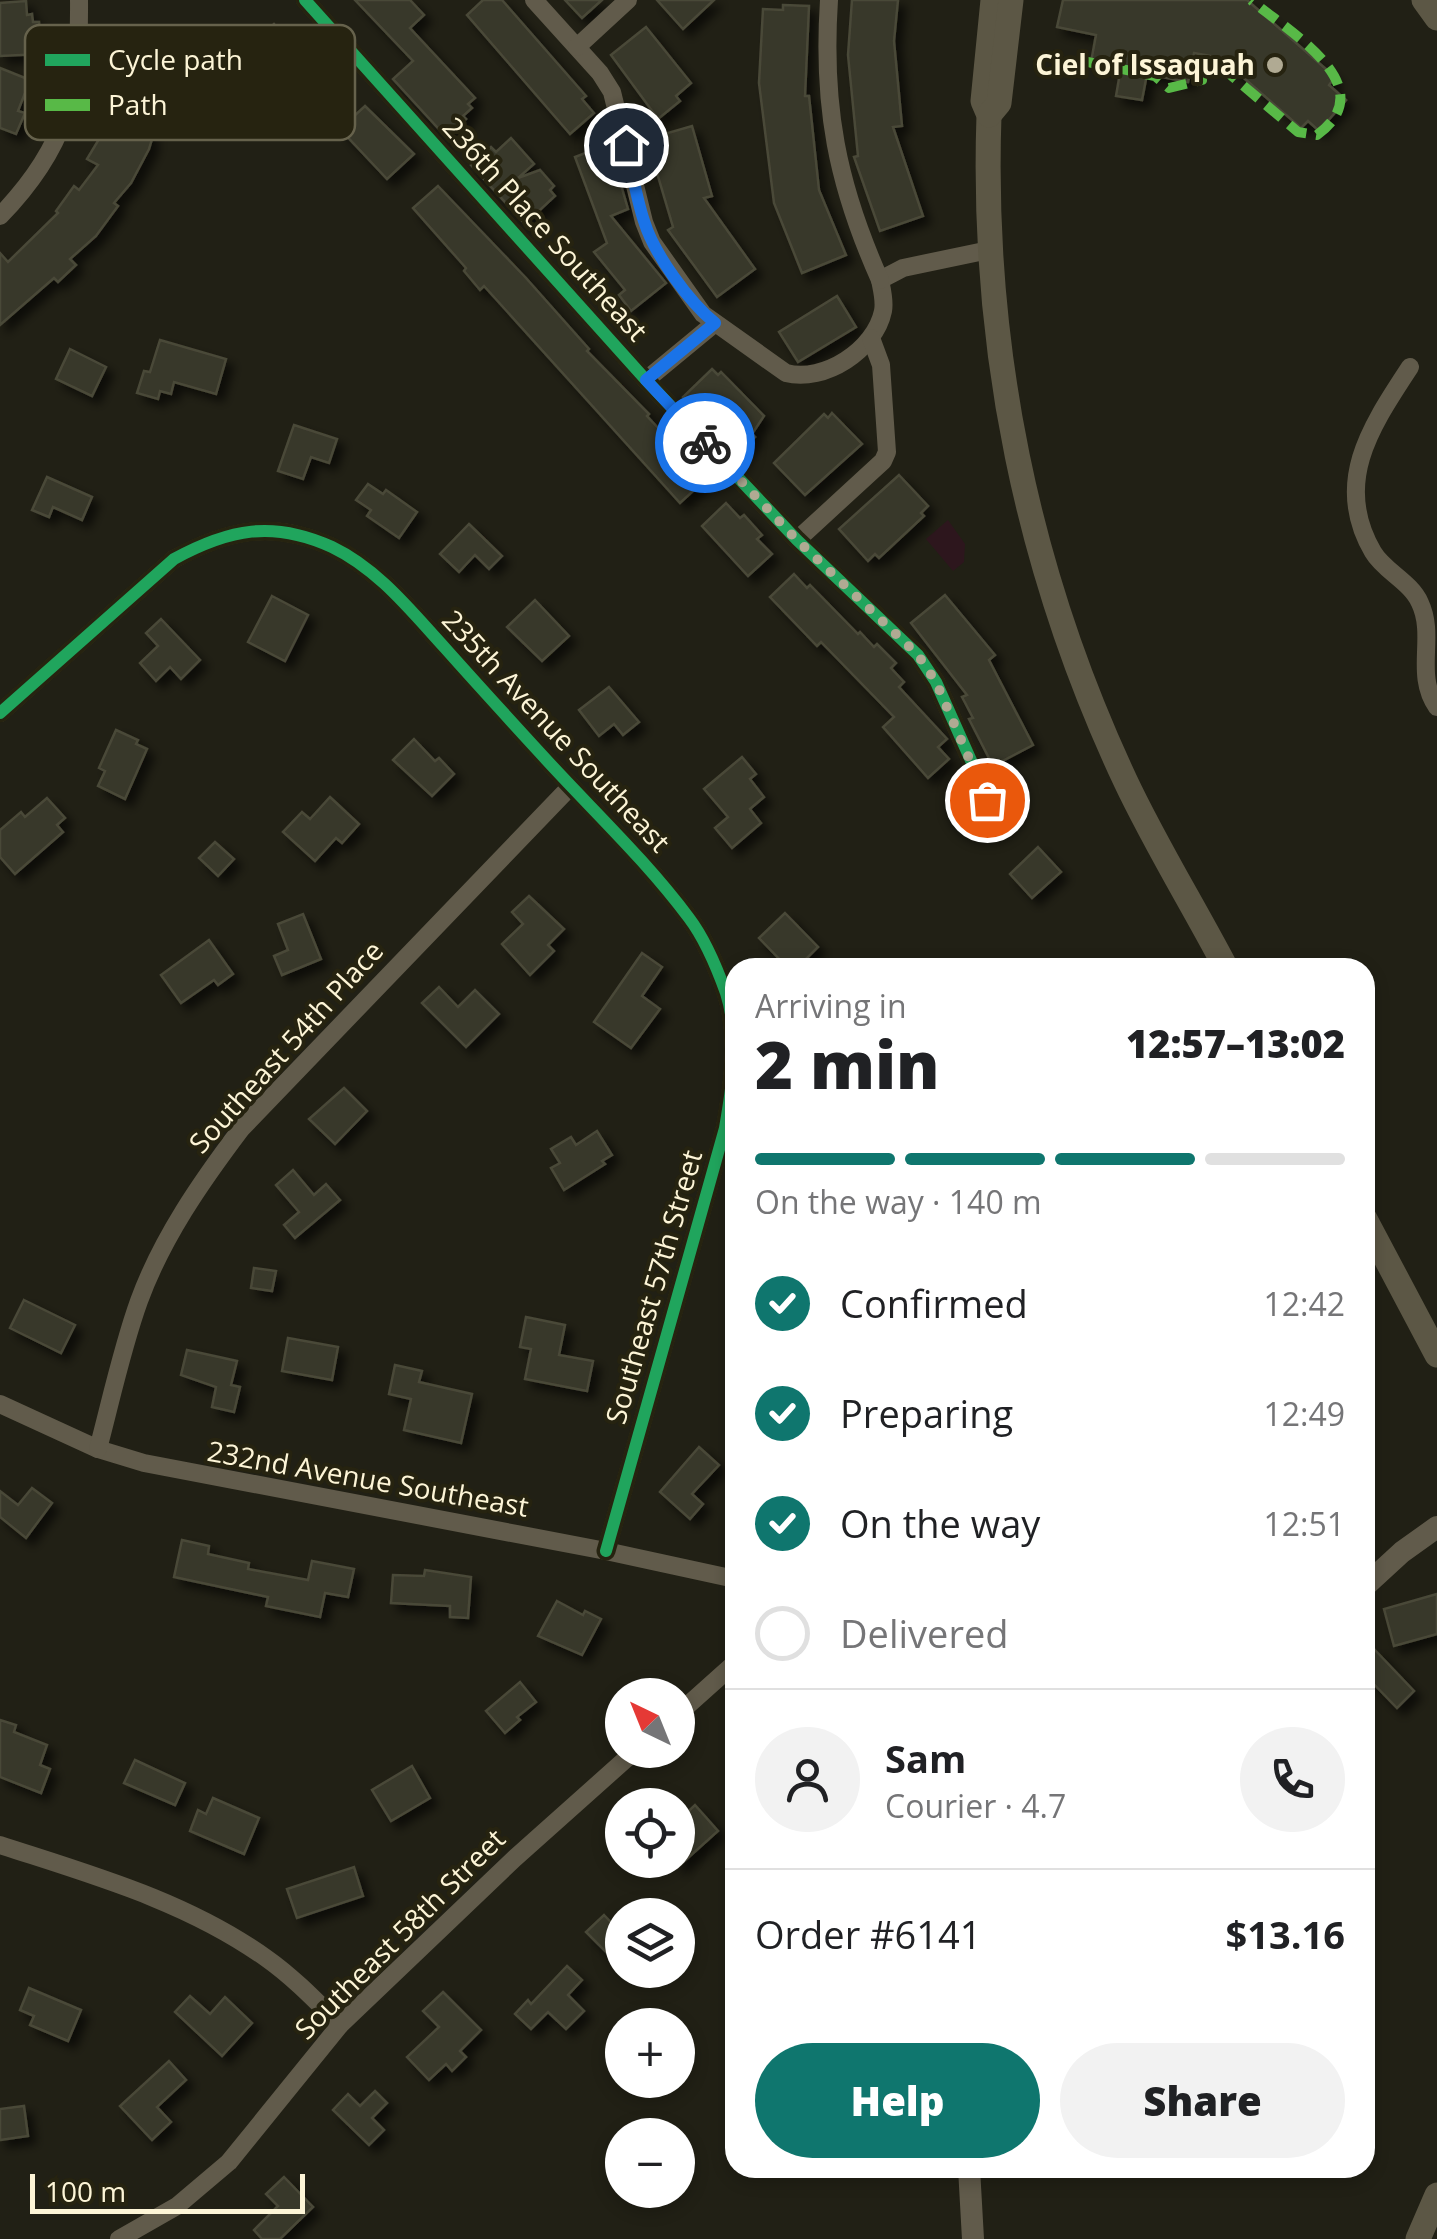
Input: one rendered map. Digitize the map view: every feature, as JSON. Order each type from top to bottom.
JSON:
[{"type":"main road","points":[[992,0],[983,101],[989,115],[990,250],[996,338],[1028,516],[1081,677],[1126,781],[1221,958]]},
{"type":"main road","points":[[989,115],[999,103],[1011,0]]},
{"type":"main road","points":[[1424,0],[1437,18]]},
{"type":"main road","points":[[1375,1238],[1437,1354]]},
{"type":"main road","points":[[1418,2239],[1437,2195]]},
{"type":"street","points":[[79,0],[79,25]]},
{"type":"street","name":"236th Place Southeast","points":[[305,0],[327,25]]},
{"type":"street","points":[[534,0],[577,46],[612,92],[644,222],[652,242],[690,299],[715,323],[786,372],[799,376],[822,372],[871,338],[884,306],[880,280],[840,174],[828,83],[829,0]]},
{"type":"street","points":[[577,46],[628,0]]},
{"type":"street","name":"236th Place Southeast","points":[[355,56],[646,380],[797,540],[928,668],[998,820]]},
{"type":"street","points":[[0,216],[41,166],[56,140]]},
{"type":"street","points":[[880,280],[903,268],[990,250]]},
{"type":"street","name":"236th Place Southeast","points":[[646,380],[715,323]]},
{"type":"street","points":[[797,540],[883,462],[887,452],[881,365],[871,338]]},
{"type":"street","points":[[1410,367],[1369,430],[1356,483],[1357,509],[1373,554],[1419,598],[1428,628],[1424,677],[1437,707]]},
{"type":"street","name":"235th Avenue Southeast","points":[[0,712],[174,559],[219,538],[270,529],[329,546],[374,574],[400,598],[652,870],[692,922],[725,992]]},
{"type":"street","name":"Southeast 54th Place","points":[[98,1449],[140,1300],[159,1257],[204,1178],[252,1117],[571,786]]},
{"type":"street","name":"Southeast 57th Street","points":[[606,1551],[725,1122]]},
{"type":"street","name":"232nd Avenue Southeast","points":[[0,1404],[98,1449],[195,1476],[606,1551],[725,1577]]},
{"type":"street","points":[[1375,1577],[1437,1527]]},
{"type":"street","points":[[695,1699],[725,1672]]},
{"type":"street","name":"Southeast 58th Street","points":[[119,2239],[177,2206],[229,2162],[340,2025],[616,1768]]},
{"type":"street","points":[[0,1845],[171,1903],[230,1934],[292,1978],[340,2025]]},
{"type":"street","points":[[970,2178],[973,2239]]},
{"type":"shaded area","points":[[948,520],[965,544],[964,562],[953,571],[926,539]]},
{"type":"building","points":[[355,0],[410,0],[424,15],[410,28],[475,98],[468,104],[472,108],[463,116],[466,119],[447,138],[393,79],[413,61]]},
{"type":"building","points":[[483,0],[502,0],[586,96],[582,99],[594,113],[570,134],[467,15]]},
{"type":"building","points":[[565,0],[602,0],[582,18]]},
{"type":"building","points":[[657,0],[714,0],[683,29]]},
{"type":"building","points":[[852,0],[898,0],[894,41],[902,126],[893,127],[923,216],[880,231],[854,157],[858,156],[848,55]]},
{"type":"building","name":"Ciel of Issaquah","points":[[1063,0],[1247,0],[1335,77],[1329,85],[1346,100],[1319,131],[1308,121],[1301,128],[1221,58],[1194,53],[1188,82],[1147,74],[1142,100],[1116,96],[1121,67],[1091,62],[1096,35],[1057,27]]},
{"type":"building","points":[[26,1],[27,15],[32,14],[33,22],[39,22],[25,25],[25,55],[0,56],[0,3]]},
{"type":"building","points":[[783,5],[809,6],[805,96],[809,96],[819,190],[846,255],[802,273],[774,203],[759,83],[763,9],[783,10]]},
{"type":"building","points":[[646,27],[691,83],[676,96],[680,101],[658,119],[611,55]]},
{"type":"building","points":[[0,68],[25,78],[25,93],[18,111],[25,113],[16,134],[0,128]]},
{"type":"building","points":[[365,106],[414,154],[387,179],[350,140],[355,140],[355,115]]},
{"type":"building","points":[[692,126],[712,196],[704,198],[755,269],[717,297],[668,230],[673,227],[647,139]]},
{"type":"building","points":[[511,138],[534,164],[518,178],[540,170],[554,186],[550,190],[555,196],[525,224],[471,165],[491,147],[496,152]]},
{"type":"building","points":[[98,140],[152,140],[131,183],[114,203],[118,206],[96,236],[70,259],[76,265],[58,282],[54,278],[0,325],[0,253],[8,262],[58,213],[74,186],[79,190],[98,165],[87,159]]},
{"type":"building","points":[[609,144],[628,209],[611,216],[666,283],[631,311],[619,295],[625,290],[594,252],[607,243],[575,157]]},
{"type":"building","points":[[438,186],[526,278],[674,445],[677,442],[697,463],[693,467],[705,480],[680,503],[484,286],[480,290],[464,271],[466,268],[413,208]]},
{"type":"building","points":[[837,296],[856,327],[798,362],[779,332]]},
{"type":"building","points":[[160,340],[226,359],[216,394],[174,382],[171,394],[160,391],[158,399],[137,393],[144,371],[150,372]]},
{"type":"building","points":[[70,349],[106,367],[92,396],[56,379]]},
{"type":"building","points":[[712,369],[718,375],[721,372],[764,416],[752,434],[755,437],[736,455],[683,397]]},
{"type":"building","points":[[832,413],[862,444],[805,495],[774,463],[824,414],[828,418]]},
{"type":"building","points":[[294,425],[337,439],[329,463],[311,457],[303,479],[278,471]]},
{"type":"building","points":[[899,475],[928,506],[921,513],[924,516],[879,558],[875,554],[868,561],[839,529]]},
{"type":"building","points":[[47,477],[92,497],[82,520],[53,507],[49,517],[32,510]]},
{"type":"building","points":[[368,484],[383,494],[386,490],[417,512],[399,538],[367,516],[371,510],[356,500]]},
{"type":"building","points":[[726,503],[740,518],[744,515],[762,535],[757,539],[772,554],[748,576],[702,526]]},
{"type":"building","points":[[469,524],[502,556],[489,569],[475,555],[459,572],[440,554]]},
{"type":"building","points":[[794,574],[858,634],[874,647],[877,644],[896,663],[891,668],[904,682],[899,687],[947,739],[938,747],[949,759],[928,778],[883,727],[894,717],[821,642],[817,646],[770,597]]},
{"type":"building","points":[[945,595],[995,655],[989,660],[1033,745],[993,766],[969,719],[973,718],[962,697],[967,695],[911,623]]},
{"type":"building","points":[[272,596],[308,615],[285,661],[248,642]]},
{"type":"building","points":[[535,600],[569,636],[542,661],[507,627]]},
{"type":"building","points":[[161,619],[200,660],[181,679],[170,667],[156,681],[140,663],[158,646],[146,633]]},
{"type":"building","points":[[609,687],[639,722],[623,735],[614,724],[599,736],[579,710]]},
{"type":"building","points":[[116,730],[147,749],[125,799],[98,786],[105,771],[99,768]]},
{"type":"building","points":[[414,739],[454,774],[432,796],[393,760]]},
{"type":"building","points":[[742,757],[756,774],[750,779],[764,797],[750,809],[761,823],[732,848],[715,828],[728,817],[704,789]]},
{"type":"building","points":[[330,797],[359,824],[342,843],[336,838],[315,861],[283,832],[302,812],[310,819]]},
{"type":"building","points":[[47,798],[65,818],[57,825],[63,832],[15,874],[0,857],[0,830],[21,812],[25,817]]},
{"type":"building","points":[[215,842],[234,859],[218,876],[199,858]]},
{"type":"building","points":[[1038,847],[1061,872],[1032,898],[1010,874]]},
{"type":"building","points":[[529,896],[564,929],[548,945],[554,951],[530,975],[502,944],[523,924],[512,912]]},
{"type":"building","points":[[785,913],[818,947],[807,958],[778,958],[759,938]]},
{"type":"building","points":[[303,914],[321,959],[282,975],[274,956],[288,950],[278,924]]},
{"type":"building","points":[[209,940],[233,974],[218,985],[214,980],[181,1003],[161,975]]},
{"type":"building","points":[[642,953],[662,967],[642,996],[660,1009],[631,1048],[594,1022]]},
{"type":"building","points":[[439,987],[458,1007],[475,990],[499,1014],[466,1047],[422,1003]]},
{"type":"building","points":[[344,1088],[367,1111],[335,1144],[309,1119]]},
{"type":"building","points":[[597,1131],[612,1155],[602,1161],[605,1164],[564,1190],[551,1168],[560,1163],[551,1149],[571,1137],[576,1145]]},
{"type":"building","points":[[293,1170],[314,1195],[326,1184],[340,1200],[295,1238],[284,1225],[299,1212],[276,1185]]},
{"type":"building","points":[[254,1268],[276,1271],[272,1291],[251,1288]]},
{"type":"building","points":[[24,1300],[75,1325],[61,1353],[10,1328]]},
{"type":"building","points":[[526,1317],[565,1325],[559,1355],[593,1361],[587,1391],[525,1379],[531,1349],[520,1347]]},
{"type":"building","points":[[288,1338],[338,1347],[332,1380],[282,1371]]},
{"type":"building","points":[[187,1350],[237,1361],[231,1385],[240,1387],[234,1412],[212,1407],[216,1387],[181,1375]]},
{"type":"building","points":[[395,1365],[422,1371],[419,1382],[472,1394],[461,1443],[404,1430],[411,1399],[389,1394]]},
{"type":"building","points":[[699,1447],[719,1465],[692,1494],[703,1504],[690,1519],[660,1492]]},
{"type":"building","points":[[32,1488],[52,1503],[26,1538],[0,1517],[0,1491],[18,1505]]},
{"type":"building","points":[[182,1540],[209,1546],[208,1554],[249,1563],[248,1569],[308,1580],[312,1561],[354,1569],[348,1597],[325,1593],[320,1617],[266,1606],[268,1597],[174,1577]]},
{"type":"building","points":[[425,1570],[471,1577],[468,1618],[450,1617],[450,1606],[391,1603],[393,1575],[424,1576]]},
{"type":"building","points":[[1437,1594],[1437,1634],[1394,1646],[1384,1609]]},
{"type":"building","points":[[557,1601],[583,1615],[585,1611],[601,1619],[582,1655],[538,1636]]},
{"type":"building","points":[[1375,1650],[1414,1691],[1397,1708],[1375,1685]]},
{"type":"building","points":[[520,1682],[536,1702],[505,1733],[486,1711]]},
{"type":"building","points":[[0,1720],[16,1725],[14,1732],[47,1745],[40,1765],[50,1769],[41,1793],[0,1777]]},
{"type":"building","points":[[135,1760],[185,1783],[175,1805],[124,1783]]},
{"type":"building","points":[[412,1766],[430,1798],[391,1821],[372,1790]]},
{"type":"building","points":[[213,1798],[259,1818],[244,1854],[190,1831],[198,1810],[206,1814]]},
{"type":"building","points":[[695,1805],[718,1831],[695,1852]]},
{"type":"building","points":[[354,1867],[363,1896],[297,1918],[287,1889]]},
{"type":"building","points":[[604,1915],[605,1951],[586,1932]]},
{"type":"building","points":[[567,1966],[582,1980],[568,1995],[584,2011],[566,2029],[548,2012],[531,2029],[515,2014],[528,2000],[531,2004]]},
{"type":"building","points":[[29,1988],[81,2010],[68,2041],[30,2025],[34,2016],[20,2010]]},
{"type":"building","points":[[443,1992],[481,2030],[460,2051],[466,2057],[452,2071],[446,2064],[429,2080],[407,2057],[439,2027],[423,2011]]},
{"type":"building","points":[[190,1996],[210,2014],[225,1997],[252,2023],[222,2056],[175,2012]]},
{"type":"building","points":[[169,2061],[186,2080],[157,2107],[171,2122],[152,2140],[120,2106]]},
{"type":"building","points":[[375,2091],[387,2103],[372,2118],[384,2130],[369,2145],[333,2110],[348,2094],[360,2106]]},
{"type":"building","points":[[24,2106],[28,2136],[0,2140],[0,2109]]},
{"type":"building","points":[[284,2177],[313,2207],[280,2239],[262,2239],[254,2230],[278,2206],[266,2194]]},
{"type":"marked path","points":[[1083,61],[1155,76],[1169,88],[1202,80],[1201,74],[1226,71],[1298,132],[1317,135],[1335,116],[1340,98],[1336,79],[1307,44],[1251,0]]},
{"type":"cycle path","points":[[305,0],[327,25]]},
{"type":"cycle path","points":[[355,56],[646,380],[797,540],[918,655],[936,682],[998,821]]},
{"type":"cycle path","points":[[0,713],[174,559],[214,541],[252,532],[290,533],[332,547],[393,592],[636,855],[689,918],[725,990]]},
{"type":"cycle path","points":[[606,1551],[725,1128]]},
{"type":"way so far","points":[[705,443],[797,540],[918,655],[936,682],[987,800]]},
{"type":"place","name":"Ciel of Issaquah","points":[[1275,65]]},
{"type":"route","points":[[626,145],[652,242],[690,299],[715,323],[646,380],[705,443]]}]
